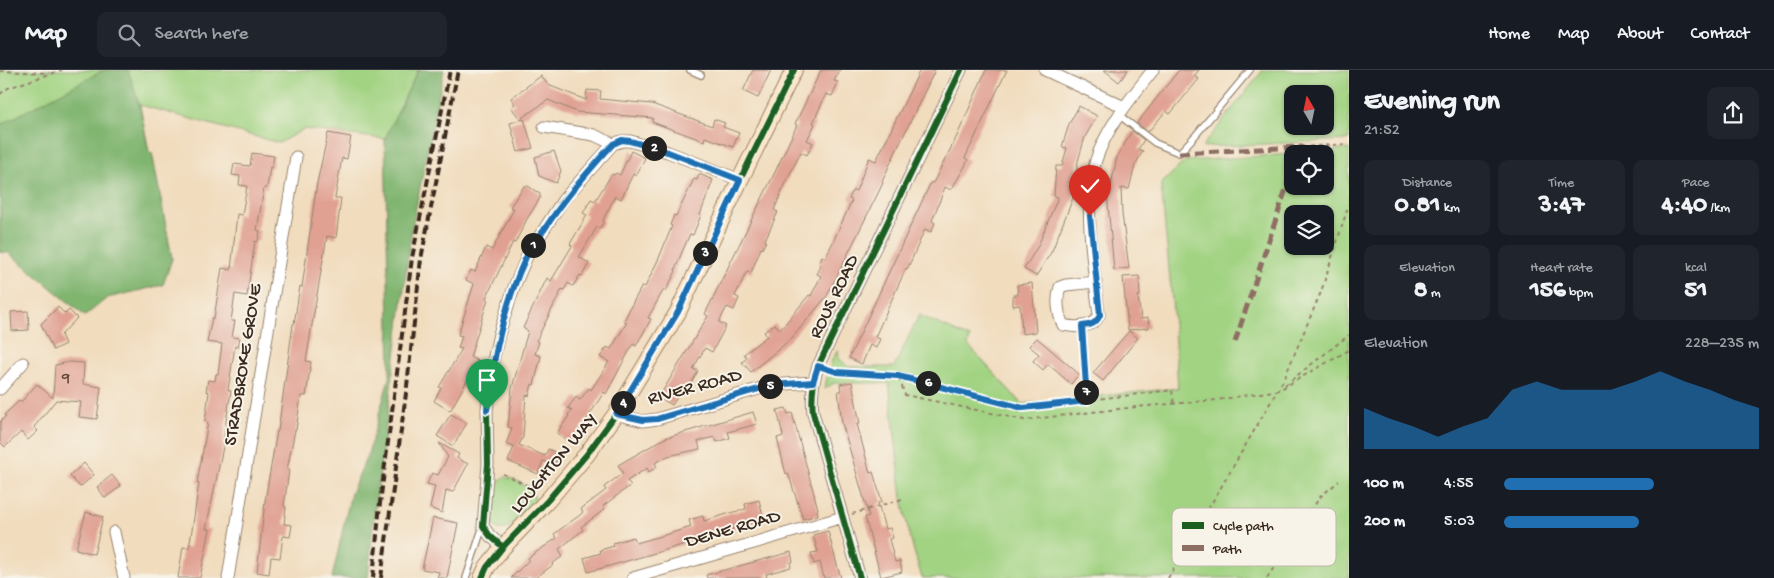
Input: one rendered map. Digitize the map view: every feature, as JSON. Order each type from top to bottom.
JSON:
[{"type":"street","name":"LOUGHTON WAY","points":[[482,578],[487,567],[503,547],[562,485],[616,414],[678,312],[794,70]]},
{"type":"street","name":"ROUS ROAD","points":[[860,578],[813,413],[811,398],[813,382],[818,366],[961,70]]},
{"type":"street","points":[[1045,70],[1122,111]]},
{"type":"street","points":[[1096,282],[1060,287],[1058,293],[1063,325],[1070,327],[1091,325],[1097,321],[1100,315],[1090,216],[1092,174],[1108,133],[1153,70]]},
{"type":"street","points":[[544,127],[594,135],[613,144]]},
{"type":"street","points":[[503,547],[490,536],[483,526],[488,464],[487,410],[491,370],[499,334],[514,287],[528,254],[563,200],[613,144],[622,140],[668,152],[740,180]]},
{"type":"street","name":"STRADBROKE GROVE","points":[[228,578],[296,157]]},
{"type":"street","points":[[0,389],[23,363]]},
{"type":"street","name":"RIVER ROAD","points":[[616,414],[643,420],[657,419],[772,385],[813,382]]},
{"type":"street","name":"DENE ROAD","points":[[633,578],[843,516]]},
{"type":"street","points":[[114,532],[124,578]]},
{"type":"lane","points":[[690,70],[701,75]]},
{"type":"lane","points":[[1122,111],[1155,143],[1178,153],[1196,136],[1250,70]]},
{"type":"lane","points":[[466,578],[483,526]]},
{"type":"path","points":[[0,94],[8,88],[62,70]]},
{"type":"path","points":[[0,71],[52,73]]},
{"type":"path","points":[[1333,145],[1349,144]]},
{"type":"path","points":[[1209,508],[1279,390],[1321,292],[1349,204]]},
{"type":"path","points":[[1082,326],[1087,401]]},
{"type":"path","points":[[1279,390],[1349,335]]},
{"type":"path","points":[[898,376],[905,395],[1024,420],[1217,400],[1279,390],[1349,350]]},
{"type":"path","points":[[818,366],[837,372],[898,376],[1023,408],[1172,390],[1174,404]]},
{"type":"path","points":[[503,474],[533,488]]},
{"type":"path","points":[[1313,508],[1320,497],[1339,482]]},
{"type":"path","points":[[843,516],[902,499]]},
{"type":"path","points":[[1168,578],[1175,566]]},
{"type":"path","points":[[1267,578],[1275,566]]},
{"type":"green space","points":[[0,70],[418,70],[385,139],[304,129],[279,143],[140,105],[149,152],[152,153],[172,259],[0,252]]},
{"type":"green space","points":[[104,70],[128,70],[139,104],[149,152],[152,153],[172,259],[163,285],[107,298],[85,316],[9,253],[0,252],[0,125]]},
{"type":"green space","points":[[418,70],[444,70],[412,227],[373,525],[368,578],[332,578],[351,493],[368,454],[390,375],[385,139]]},
{"type":"green space","points":[[1263,70],[1349,70],[1349,140],[1202,147]]},
{"type":"green space","points":[[1349,149],[1349,578],[922,578],[909,534],[902,498],[889,383],[834,383],[824,389],[832,360],[838,350],[839,358],[848,367],[894,367],[919,315],[970,338],[968,345],[1022,404],[1178,388],[1161,184],[1185,161],[1284,155],[1284,195],[1334,195],[1334,150]]},
{"type":"green space","points":[[504,477],[522,484],[530,490],[535,498],[508,528],[500,530],[494,526],[493,522],[497,483]]},
{"type":"building","points":[[753,70],[771,70],[758,98],[743,91]]},
{"type":"building","points":[[821,70],[840,70],[834,81],[838,82],[832,96],[826,94],[813,123],[815,124],[807,140],[813,143],[807,155],[801,152],[789,176],[774,210],[778,212],[766,241],[761,248],[751,273],[747,271],[735,296],[739,298],[734,310],[727,307],[719,322],[726,326],[712,352],[705,348],[693,369],[698,371],[686,393],[682,390],[672,405],[659,397],[708,316],[705,314],[776,170],[797,125],[795,124]]},
{"type":"building","points":[[920,70],[935,70],[889,166],[883,183],[827,296],[791,339],[751,372],[742,362],[747,358],[744,354],[767,336],[764,332],[775,324],[780,330],[809,295],[811,296],[821,276],[817,274],[822,256],[825,258],[833,242],[852,200],[849,199],[853,190],[856,191],[869,158],[876,161]]},
{"type":"building","points":[[986,70],[1007,70],[965,158],[968,160],[964,168],[951,190],[945,187],[932,221],[935,223],[931,232],[925,229],[906,268],[875,337],[880,339],[876,348],[870,345],[862,364],[849,358],[931,182],[933,183],[957,136]]},
{"type":"building","points":[[1104,70],[1128,70],[1119,82]]},
{"type":"building","points":[[1179,70],[1199,70],[1194,76],[1199,79],[1170,114],[1166,111],[1148,132],[1137,123]]},
{"type":"building","points":[[541,76],[548,85],[586,100],[587,90],[601,91],[600,99],[652,104],[712,126],[714,119],[725,123],[723,127],[739,133],[733,147],[705,137],[704,141],[652,122],[653,118],[577,112],[548,100],[520,119],[511,107],[515,104],[511,98]]},
{"type":"building","points":[[1079,106],[1097,116],[1085,137],[1078,161],[1073,198],[1052,251],[1036,276],[1024,269],[1038,246],[1058,197],[1054,196],[1056,166],[1062,166],[1067,148],[1062,147],[1069,124]]},
{"type":"building","points":[[524,119],[533,148],[518,152],[510,123]]},
{"type":"building","points":[[1132,131],[1144,140],[1138,149],[1143,151],[1135,165],[1129,189],[1121,188],[1122,214],[1129,268],[1114,270],[1107,194],[1109,194],[1117,157]]},
{"type":"building","points":[[328,133],[351,137],[347,159],[342,158],[335,198],[341,198],[336,238],[327,236],[306,361],[311,362],[306,396],[301,396],[287,470],[289,470],[284,506],[286,507],[284,524],[292,525],[290,537],[283,536],[280,558],[271,557],[269,574],[257,572],[265,501],[278,431],[293,324],[300,286],[302,287],[317,183]]},
{"type":"building","points":[[554,151],[561,171],[556,183],[539,176],[535,157]]},
{"type":"building","points":[[631,151],[645,158],[636,176],[633,174],[621,199],[615,196],[600,228],[597,227],[579,257],[589,263],[582,276],[580,275],[573,286],[568,283],[564,290],[562,289],[536,341],[539,342],[535,354],[541,356],[534,385],[532,384],[529,396],[526,395],[523,437],[519,445],[545,456],[548,449],[559,454],[554,465],[543,461],[538,474],[508,461],[514,447],[506,444],[512,428],[508,427],[512,388],[528,331],[523,328],[547,278],[551,281],[572,246],[570,244],[587,215],[583,213],[591,199],[595,201],[612,174],[620,175]]},
{"type":"building","points":[[252,153],[274,156],[272,168],[270,167],[267,188],[264,188],[257,230],[260,231],[258,242],[255,241],[247,296],[235,294],[231,321],[235,321],[232,337],[240,338],[238,347],[235,346],[228,390],[231,391],[223,447],[206,529],[210,529],[200,578],[178,578],[183,547],[189,548],[193,524],[199,483],[197,483],[208,422],[205,421],[209,392],[206,391],[208,380],[215,381],[216,374],[218,374],[222,344],[207,342],[212,318],[214,318],[222,268],[231,270],[237,214],[242,215],[247,186],[239,185],[240,176],[232,175],[234,164],[250,166]]},
{"type":"building","points":[[699,174],[713,180],[693,235],[690,234],[676,271],[666,291],[664,289],[648,318],[651,319],[636,346],[633,344],[606,394],[604,392],[571,444],[557,433],[572,410],[568,408],[576,397],[580,400],[589,388],[591,390],[609,362],[600,357],[607,347],[611,349],[627,322],[624,321],[631,306],[642,286],[645,287],[659,258],[672,226],[670,225],[674,215],[676,216],[694,179],[697,180]]},
{"type":"building","points":[[524,186],[528,186],[540,194],[540,198],[515,243],[513,242],[486,298],[488,299],[470,357],[478,361],[450,411],[434,401],[441,388],[439,387],[462,349],[458,348],[462,336],[458,335],[474,284],[466,280],[471,270],[475,272],[486,247],[492,250],[514,209],[510,207]]},
{"type":"building","points":[[1139,276],[1140,296],[1138,296],[1141,319],[1148,318],[1149,328],[1128,330],[1123,277]]},
{"type":"building","points":[[1032,283],[1036,332],[1022,334],[1020,305],[1013,306],[1013,295],[1018,295],[1017,285]]},
{"type":"building","points":[[58,307],[65,314],[69,310],[77,318],[61,335],[65,344],[53,350],[41,324]]},
{"type":"building","points":[[28,311],[29,330],[12,331],[11,312]]},
{"type":"building","points":[[1129,331],[1138,338],[1103,381],[1093,373]]},
{"type":"building","points":[[1037,338],[1079,374],[1071,384],[1048,364],[1043,370],[1033,361],[1039,354],[1029,346]]},
{"type":"building","points":[[69,362],[84,363],[83,384],[101,387],[97,419],[79,417],[81,402],[56,400],[34,427],[38,431],[28,440],[21,432],[5,447],[0,442],[0,422],[6,416],[4,415],[20,400],[21,402],[37,384],[53,398],[55,365]]},
{"type":"building","points":[[852,382],[860,424],[857,424],[870,473],[873,472],[882,502],[878,503],[885,529],[890,528],[893,538],[889,539],[895,562],[900,561],[902,572],[881,577],[865,517],[869,516],[842,423],[838,391],[841,391],[840,384]]},
{"type":"building","points":[[786,408],[788,414],[792,413],[818,509],[818,515],[803,519],[788,473],[786,474],[777,438],[783,436],[777,410]]},
{"type":"building","points":[[753,412],[757,424],[728,432],[730,438],[717,442],[715,437],[698,441],[700,449],[668,456],[655,463],[657,467],[649,472],[647,468],[627,481],[631,485],[603,506],[605,509],[581,527],[583,530],[559,549],[563,556],[553,565],[535,578],[511,578],[529,560],[528,558],[557,538],[554,534],[580,515],[583,512],[581,509],[606,490],[604,487],[623,473],[618,465],[665,438]]},
{"type":"building","points":[[451,414],[467,423],[453,446],[437,436]]},
{"type":"building","points":[[439,443],[459,454],[457,458],[468,464],[453,492],[446,490],[442,513],[430,508],[435,486],[427,484],[432,473],[438,475],[448,457]]},
{"type":"building","points":[[84,463],[94,475],[80,487],[70,476]]},
{"type":"building","points":[[112,475],[121,486],[105,498],[97,487]]},
{"type":"building","points":[[759,500],[764,519],[588,572],[584,558],[601,553],[600,550],[614,546],[613,543],[634,537],[636,543],[665,535],[691,527],[689,520],[703,516],[704,521],[746,509],[745,504]]},
{"type":"building","points":[[86,512],[103,517],[94,554],[76,549]]},
{"type":"building","points":[[433,518],[458,523],[447,578],[437,578],[439,572],[422,569]]},
{"type":"building","points":[[828,531],[841,578],[824,578],[820,562],[814,564],[811,553],[818,552],[813,535]]},
{"type":"building","points":[[791,552],[793,562],[790,563],[791,567],[766,574],[767,578],[707,578],[706,575]]},
{"type":"railway","points":[[373,578],[380,503],[412,258],[450,70]]},
{"type":"railway","points":[[381,578],[407,386],[421,259],[458,70]]},
{"type":"marked path","points":[[1179,153],[1284,148]]},
{"type":"marked path","points":[[1235,342],[1284,195]]},
{"type":"cycle path","points":[[482,578],[487,567],[503,547],[548,500],[587,454],[616,414],[678,312],[794,70]]},
{"type":"cycle path","points":[[860,578],[813,413],[812,395],[815,378],[818,366],[961,70]]},
{"type":"cycle path","points":[[503,547],[490,536],[483,526],[488,464],[487,410],[491,370],[499,334],[514,287],[528,254],[563,200],[613,144],[630,141],[668,152],[740,180]]},
{"type":"route","points":[[487,410],[491,370],[499,334],[514,287],[528,254],[563,200],[613,144],[622,140],[668,152],[740,180],[678,312],[616,414],[643,420],[657,419],[772,385],[813,382],[818,366],[837,372],[898,376],[1023,408],[1087,401],[1082,326],[1091,325],[1097,321],[1100,315],[1090,216]]}]
